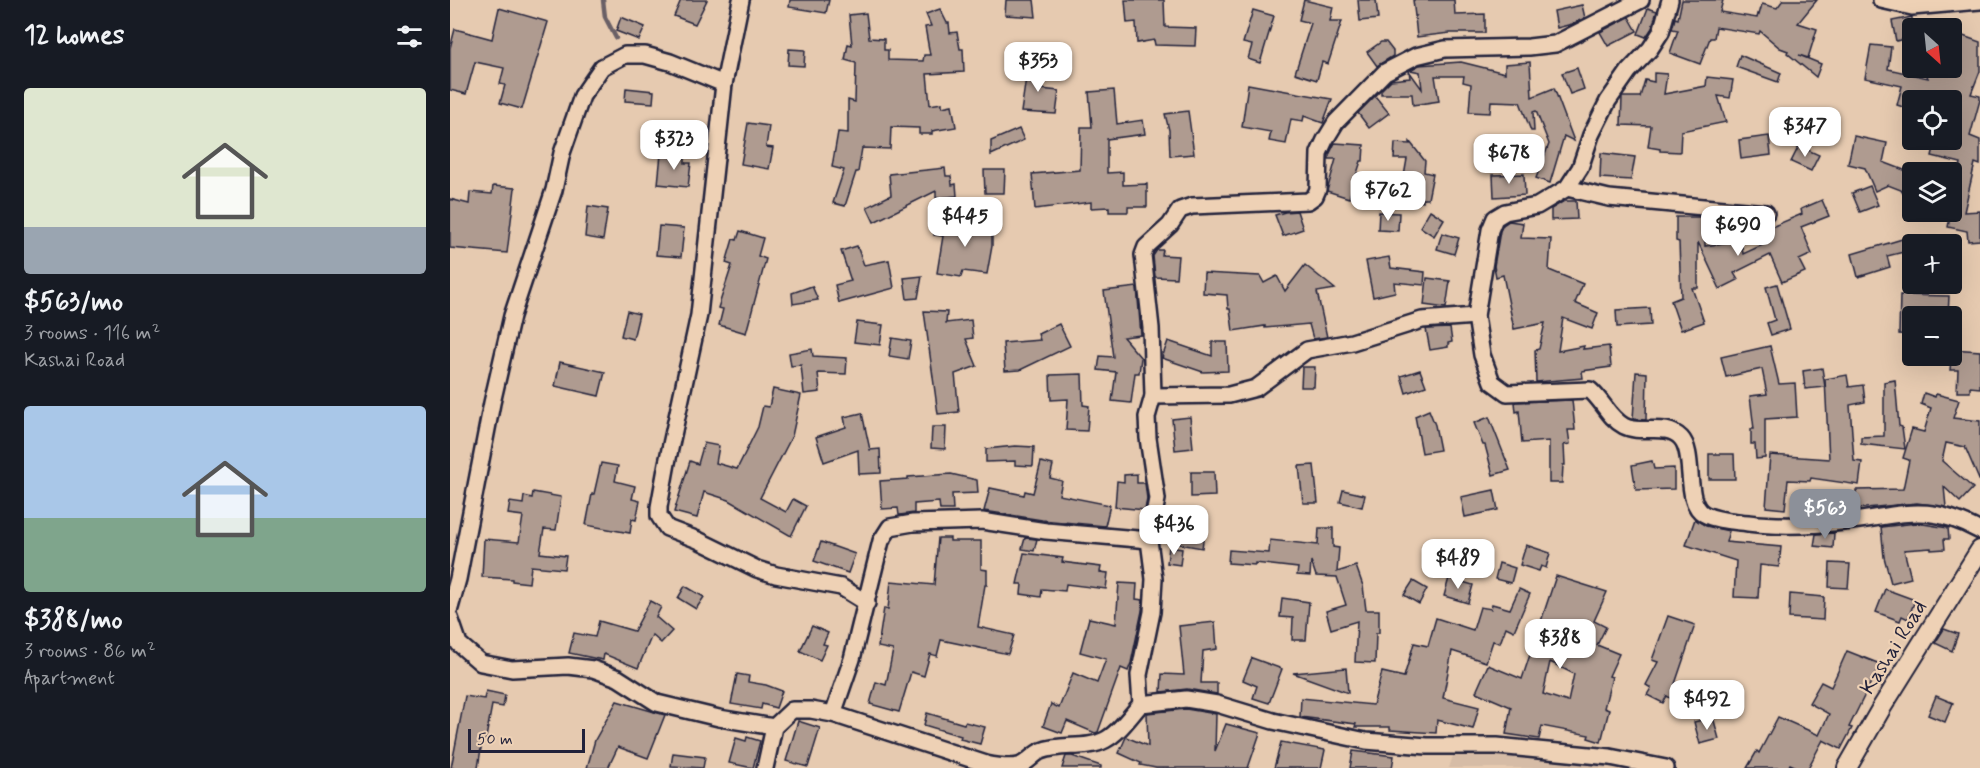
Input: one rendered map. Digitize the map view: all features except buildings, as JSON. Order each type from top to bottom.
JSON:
[{"type":"street","points":[[741,0],[724,84],[699,315],[667,463],[659,516],[667,528],[698,540],[757,569],[776,575],[841,587],[867,603]]},
{"type":"street","points":[[1670,0],[1661,32],[1608,101],[1591,135],[1580,168],[1567,188],[1537,206],[1505,212],[1495,218],[1490,230],[1476,316],[1482,355],[1492,382],[1507,393],[1590,390],[1600,398],[1609,414],[1625,427],[1672,432],[1682,438],[1686,449],[1695,502],[1702,513],[1723,520],[1759,524],[1851,521],[1902,513],[1935,513],[1962,521],[1980,531]]},
{"type":"street","points":[[1881,0],[1912,6],[1980,1]]},
{"type":"street","points":[[1141,704],[1138,675],[1152,612],[1154,579],[1149,540],[1157,499],[1147,417],[1153,396],[1151,328],[1143,255],[1146,247],[1170,225],[1180,210],[1192,206],[1308,201],[1315,196],[1318,189],[1319,153],[1336,122],[1385,72],[1416,56],[1445,49],[1529,48],[1555,44],[1634,1]]},
{"type":"street","points":[[450,608],[512,316],[554,190],[562,153],[582,96],[602,68],[625,55],[645,55],[670,62],[724,84]]},
{"type":"street","points":[[1567,188],[1609,198],[1766,213]]},
{"type":"street","points":[[1153,396],[1229,395],[1256,388],[1307,350],[1352,342],[1422,320],[1476,316]]},
{"type":"street","points":[[833,714],[852,659],[881,542],[890,527],[913,523],[982,521],[1046,531],[1149,540]]},
{"type":"street","name":"Kashai Road","points":[[1847,768],[1888,697],[1980,550]]},
{"type":"street","points":[[450,618],[459,644],[481,663],[512,669],[568,666],[593,669],[618,678],[657,703],[719,718],[774,727]]},
{"type":"street","points":[[765,768],[774,727],[792,710],[811,710],[833,714],[986,764],[1005,767],[1020,766],[1040,751],[1060,746],[1085,745],[1104,741],[1141,704],[1186,699],[1217,704],[1273,721],[1366,741],[1427,746],[1497,746],[1610,757],[1666,768]]},
{"type":"shaded area","points":[[1454,753],[1599,759],[1666,768],[1449,768]]},
{"type":"waterway","points":[[603,0],[605,17],[616,38]]}]
